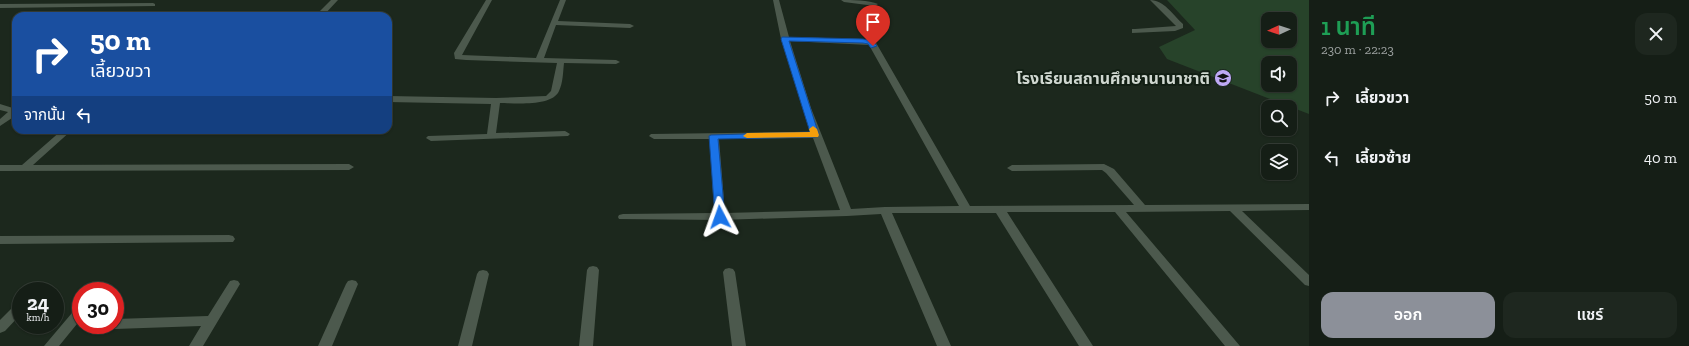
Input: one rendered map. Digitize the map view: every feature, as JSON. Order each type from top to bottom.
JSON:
[{"type":"street","points":[[74,6],[83,0]]},
{"type":"street","points":[[323,12],[334,0]]},
{"type":"street","points":[[489,0],[458,52],[458,57],[616,62]]},
{"type":"street","points":[[539,60],[563,0]]},
{"type":"street","points":[[776,0],[785,39],[815,135],[846,213]]},
{"type":"street","points":[[844,0],[875,4]]},
{"type":"street","points":[[1135,31],[1179,28],[1180,26],[1168,13],[1152,0]]},
{"type":"street","points":[[0,6],[153,6]]},
{"type":"street","points":[[553,23],[630,26]]},
{"type":"street","points":[[785,39],[863,41],[872,43],[967,210]]},
{"type":"street","points":[[392,99],[496,101],[539,100],[549,98],[555,91],[561,60]]},
{"type":"street","points":[[491,136],[496,101]]},
{"type":"street","points":[[0,107],[12,110],[12,114],[0,123]]},
{"type":"street","points":[[24,168],[62,134]]},
{"type":"street","points":[[431,138],[565,134]]},
{"type":"street","points":[[654,136],[815,135]]},
{"type":"street","points":[[714,136],[720,217]]},
{"type":"street","points":[[0,168],[349,167]]},
{"type":"street","points":[[1012,168],[1104,167],[1110,171],[1143,209]]},
{"type":"street","points":[[623,217],[720,217],[846,213],[885,210],[1309,207]]},
{"type":"street","points":[[1233,208],[1309,282]]},
{"type":"street","points":[[1118,209],[1233,346]]},
{"type":"street","points":[[885,210],[944,346]]},
{"type":"street","points":[[1000,210],[1086,346]]},
{"type":"street","points":[[0,240],[229,239]]},
{"type":"street","points":[[586,346],[593,270]]},
{"type":"street","points":[[729,272],[739,346]]},
{"type":"street","points":[[465,346],[483,274]]},
{"type":"street","points":[[196,346],[234,284]]},
{"type":"street","points":[[325,346],[352,284]]},
{"type":"street","points":[[0,328],[12,315]]},
{"type":"street","points":[[51,346],[72,321]]},
{"type":"street","points":[[124,324],[212,321]]},
{"type":"green space","points":[[1167,0],[1309,0],[1309,114],[1297,109],[1297,100],[1273,100],[1167,59],[1159,47],[1195,30]]},
{"type":"slow traffic","points":[[747,136],[815,135],[813,129]]},
{"type":"place","name":"โรงเรียนสถานศึกษานานาชาติ","points":[[1223,78]]},
{"type":"route","points":[[720,217],[714,136],[815,135],[785,39],[868,41],[872,43],[873,46]]}]
